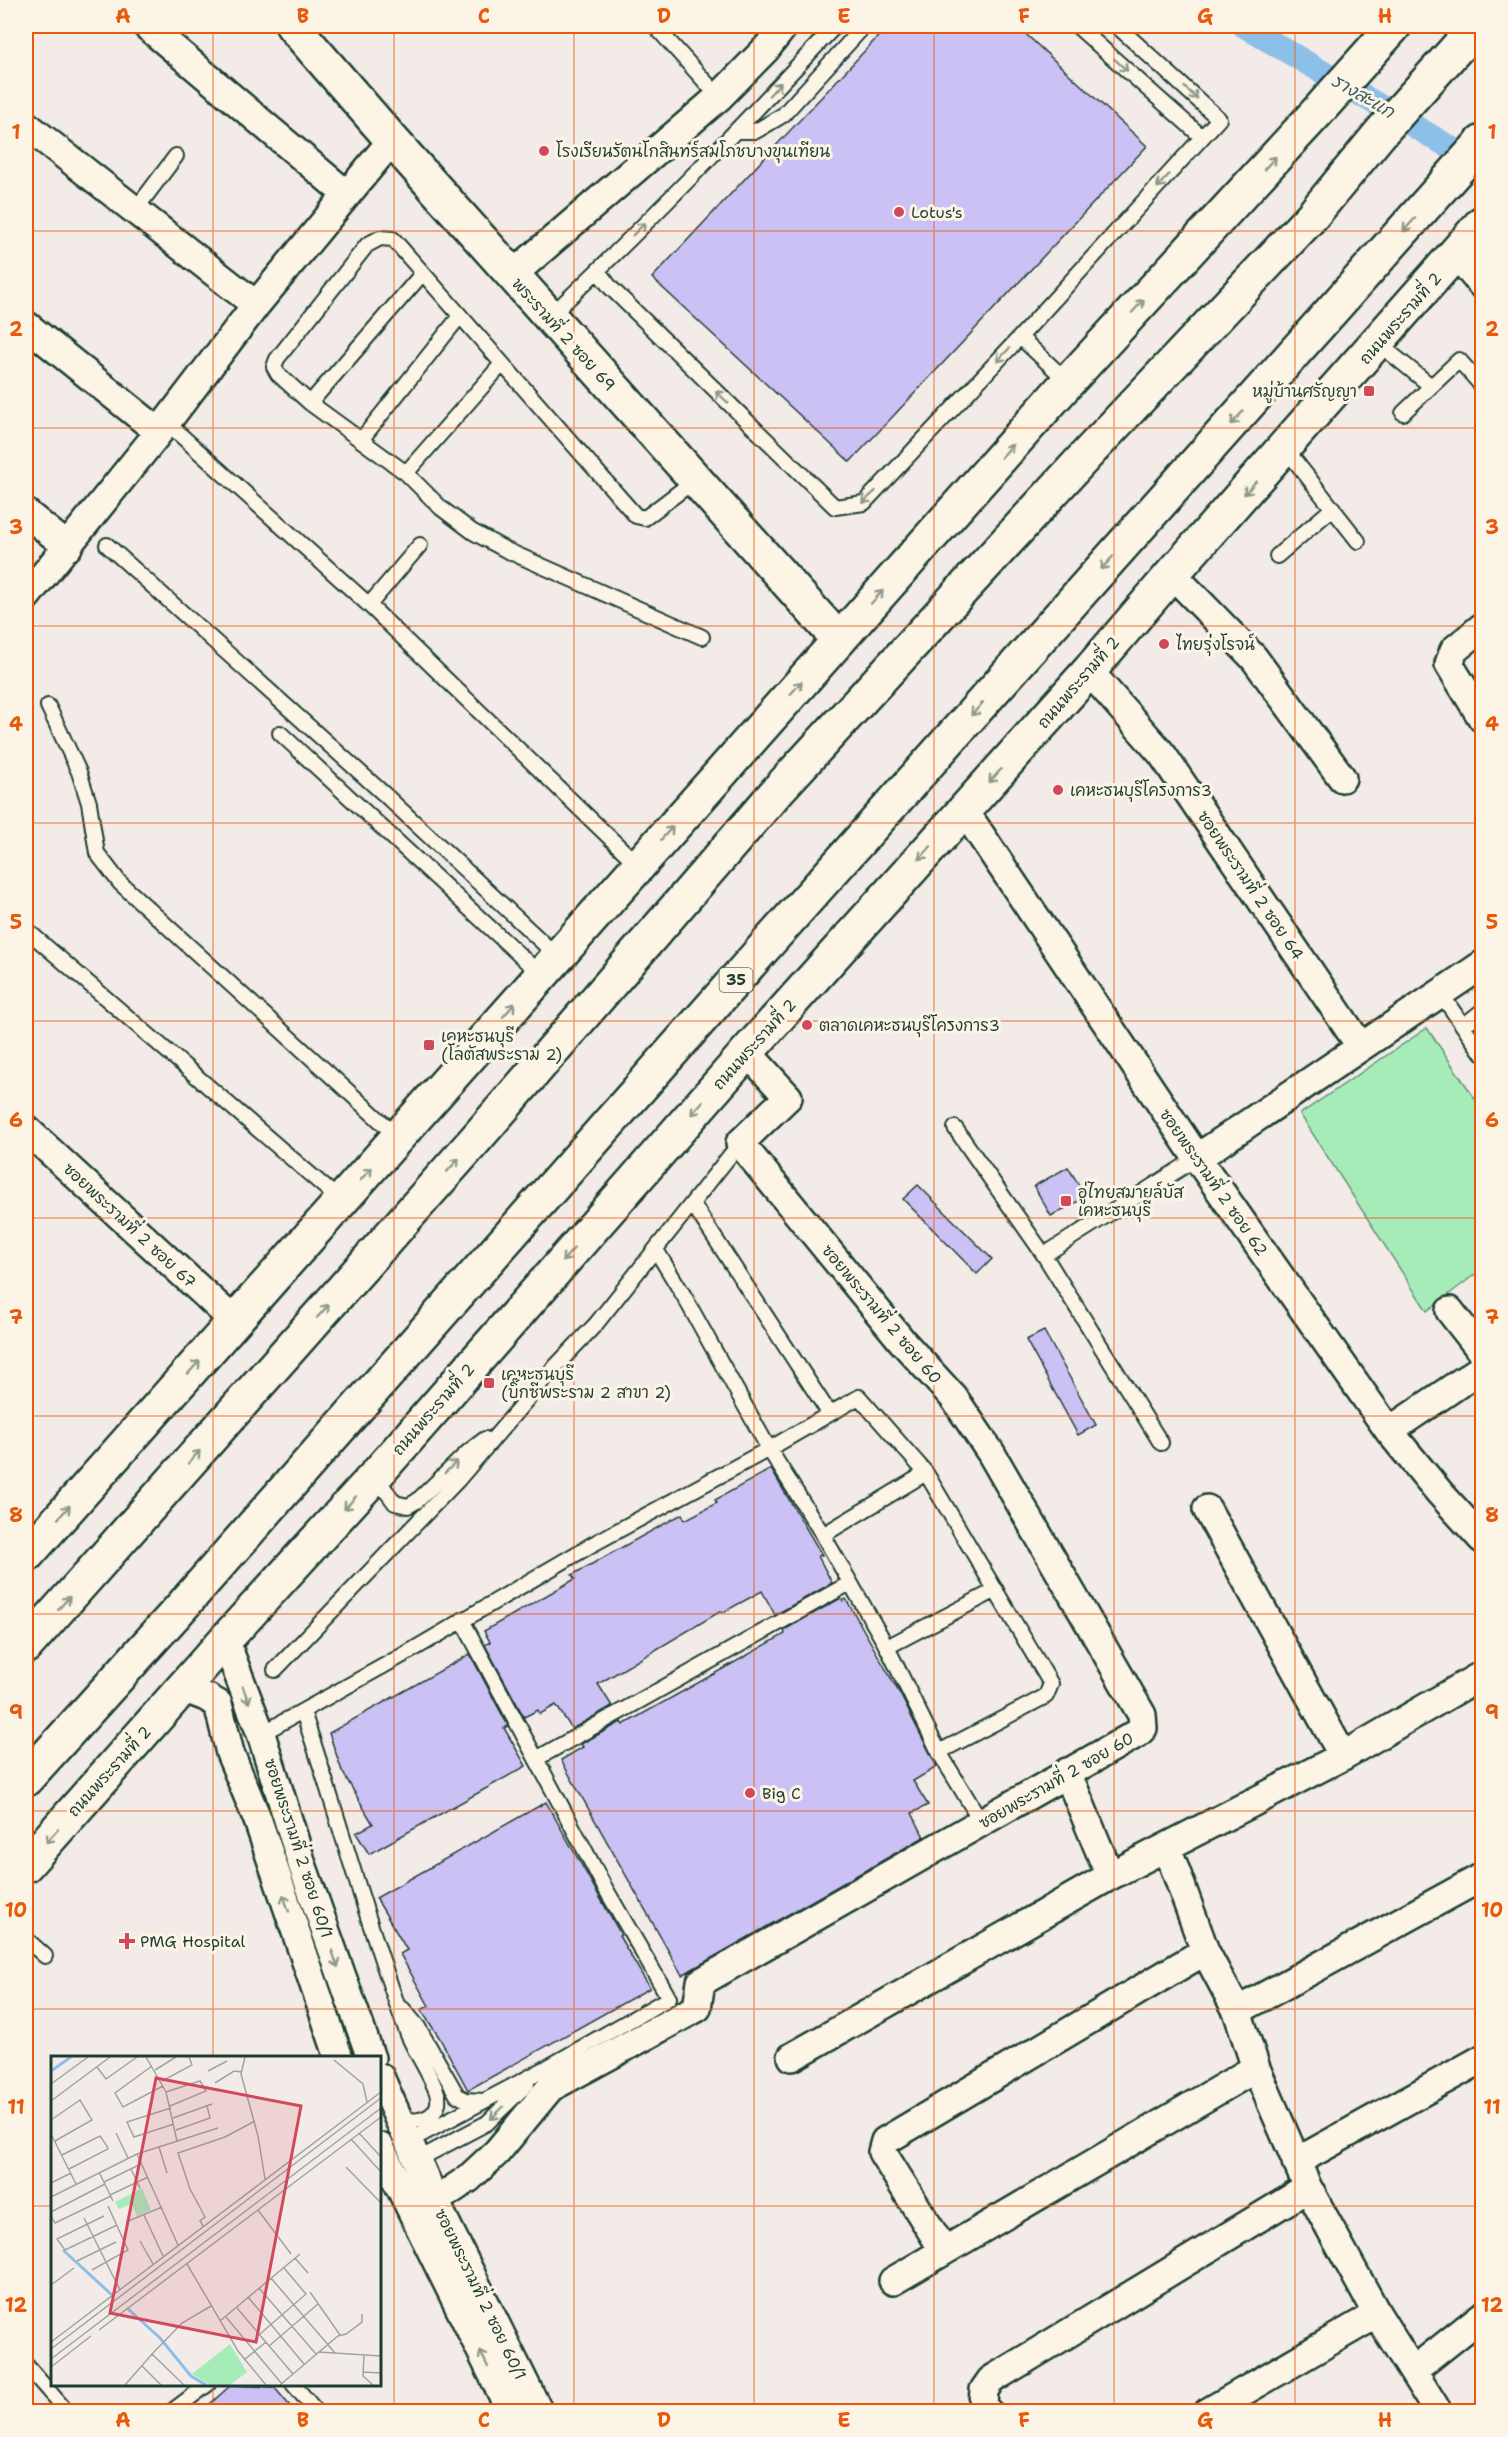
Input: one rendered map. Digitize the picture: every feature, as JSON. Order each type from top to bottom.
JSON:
[{"type":"main road","name":"พระรามที่ 2 ซอย 69","points":[[293,26],[392,141],[838,640]]},
{"type":"main road","points":[[26,1556],[1068,382],[1394,26]]},
{"type":"main road","points":[[1428,80],[1464,26]]},
{"type":"main road","points":[[26,1647],[475,1140],[778,790],[1091,450],[1312,216],[1383,130],[1477,26]]},
{"type":"main road","name":"35","points":[[26,1779],[177,1612],[745,969],[1482,142]]},
{"type":"main road","name":"ถนนพระรามที่ 2","points":[[26,1865],[225,1640],[375,1476],[747,1052],[1089,671],[1482,223]]},
{"type":"street","points":[[147,26],[346,194]]},
{"type":"street","points":[[512,275],[719,97],[766,49],[784,26]]},
{"type":"street","points":[[26,125],[256,305]]},
{"type":"street","points":[[26,597],[68,547],[256,305],[392,141]]},
{"type":"street","points":[[1456,254],[1482,285]]},
{"type":"street","points":[[26,325],[162,427]]},
{"type":"street","points":[[26,513],[68,547]]},
{"type":"street","points":[[1172,574],[1254,658],[1342,778]]},
{"type":"street","points":[[1482,627],[1454,650],[1449,664],[1482,718]]},
{"type":"street","name":"ซอยพระรามที่ 2 ซอย 64","points":[[1089,671],[1162,754],[1361,1047]]},
{"type":"street","name":"ซอยพระรามที่ 2 ซอย 62","points":[[964,810],[1197,1158],[1389,1431],[1439,1492],[1482,1539]]},
{"type":"street","points":[[1197,1158],[1482,965]]},
{"type":"street","points":[[740,1143],[788,1097],[747,1052]]},
{"type":"street","name":"ซอยพระรามที่ 2 ซอย 67","points":[[26,1130],[234,1322]]},
{"type":"street","name":"ซอยพระรามที่ 2 ซอย 60","points":[[435,2201],[468,2179],[497,2152],[550,2088],[698,2008],[701,1982],[982,1823],[1143,1728],[1142,1715],[991,1453],[954,1398],[902,1341],[740,1143]]},
{"type":"street","points":[[1450,1311],[1482,1352]]},
{"type":"street","points":[[1389,1431],[1482,1368]]},
{"type":"street","points":[[1207,1509],[1343,1756]]},
{"type":"street","name":"ซอยพระรามที่ 2 ซอย 60/1","points":[[225,1640],[261,1734],[303,1867],[370,2056]]},
{"type":"street","points":[[792,2057],[1110,1876],[1343,1756],[1482,1675]]},
{"type":"street","name":"ซอยพระรามที่ 2 ซอย 60/1","points":[[183,1688],[218,1704],[230,1753],[257,1818],[338,2056]]},
{"type":"street","points":[[1067,1772],[1110,1876]]},
{"type":"street","points":[[1167,1847],[1205,1951],[1236,2012],[1256,2068],[1308,2188],[1377,2314],[1414,2370],[1438,2412]]},
{"type":"street","points":[[1236,2012],[1482,1877]]},
{"type":"street","points":[[944,2252],[882,2152],[885,2141],[1205,1951]]},
{"type":"street","points":[[1296,2162],[1482,2059]]},
{"type":"street","points":[[893,2281],[1256,2068]]},
{"type":"street","name":"ซอยพระรามที่ 2 ซอย 60/1","points":[[381,2079],[435,2201],[540,2412]]},
{"type":"street","name":"ซอยพระรามที่ 2 ซอย 60/1","points":[[381,2149],[511,2412]]},
{"type":"street","points":[[988,2412],[983,2405],[984,2390],[991,2380],[1308,2188]]},
{"type":"street","points":[[1208,2412],[1377,2314]]},
{"type":"street","points":[[1414,2370],[1482,2316]]},
{"type":"lane","points":[[655,26],[719,97]]},
{"type":"lane","points":[[549,317],[598,271],[836,26]]},
{"type":"lane","points":[[736,131],[756,130],[783,115],[864,26]]},
{"type":"lane","points":[[1077,26],[1202,137]]},
{"type":"lane","points":[[598,271],[610,287],[835,507],[864,503],[1020,337],[1219,119],[1116,26]]},
{"type":"lane","points":[[136,209],[176,156]]},
{"type":"lane","points":[[695,480],[645,518],[636,516],[393,239],[380,238],[367,245],[277,359],[274,367],[278,374],[310,403],[406,472],[441,508],[473,532],[506,550],[702,637]]},
{"type":"lane","points":[[310,403],[422,274]]},
{"type":"lane","points":[[361,440],[460,316]]},
{"type":"lane","points":[[1020,337],[1068,382]]},
{"type":"lane","points":[[1378,343],[1431,386]]},
{"type":"lane","points":[[1404,413],[1459,360],[1482,386]]},
{"type":"lane","points":[[406,472],[502,364]]},
{"type":"lane","points":[[162,427],[369,605],[639,865]]},
{"type":"lane","points":[[1285,448],[1358,541]]},
{"type":"lane","points":[[1277,556],[1334,508]]},
{"type":"lane","points":[[369,605],[420,544]]},
{"type":"lane","points":[[107,545],[384,794],[549,965]]},
{"type":"lane","points":[[48,706],[79,772],[88,803],[97,853],[120,883],[398,1137]]},
{"type":"lane","points":[[280,733],[549,965]]},
{"type":"lane","points":[[29,932],[341,1201]]},
{"type":"lane","points":[[1441,994],[1482,1053]]},
{"type":"lane","points":[[1463,1026],[1482,1011]]},
{"type":"lane","points":[[955,1128],[1044,1255],[1161,1443]]},
{"type":"lane","points":[[275,1670],[427,1513],[552,1370],[596,1324],[740,1143]]},
{"type":"lane","points":[[1044,1255],[1197,1158]]},
{"type":"lane","points":[[692,1203],[829,1413]]},
{"type":"lane","points":[[656,1251],[684,1296],[769,1449],[823,1535],[887,1647],[939,1752],[982,1823]]},
{"type":"lane","points":[[261,1734],[593,1544],[769,1449],[859,1397],[926,1473],[1051,1684],[1046,1696],[939,1752]]},
{"type":"lane","points":[[375,1476],[395,1503],[404,1506],[411,1504],[468,1452],[505,1424]]},
{"type":"lane","points":[[823,1535],[926,1473]]},
{"type":"lane","points":[[536,1759],[850,1583]]},
{"type":"lane","points":[[887,1647],[996,1590]]},
{"type":"lane","points":[[413,2151],[486,2100],[669,1998],[604,1886],[462,1620]]},
{"type":"lane","points":[[303,1712],[407,2033],[438,2099],[434,2112],[423,2120],[407,2121],[394,2109]]},
{"type":"lane","points":[[26,1939],[45,1956]]},
{"type":"lane","points":[[397,2001],[418,2027],[457,2095],[466,2100],[486,2100]]},
{"type":"lane","points":[[413,2151],[487,2123],[539,2072]]},
{"type":"lane","points":[[26,2364],[68,2412]]},
{"type":"lane","points":[[171,2412],[207,2386]]},
{"type":"lane","points":[[294,2386],[317,2412]]},
{"type":"green space","points":[[1427,1028],[1482,1109],[1482,1269],[1427,1311],[1300,1114]]},
{"type":"building","name":"Lotus's","points":[[888,26],[1017,26],[1147,146],[850,462],[652,278]]},
{"type":"building","points":[[1068,1167],[1086,1197],[1051,1216],[1034,1186]]},
{"type":"building","points":[[918,1185],[992,1259],[977,1274],[903,1199]]},
{"type":"building","points":[[1044,1331],[1096,1425],[1078,1435],[1026,1340]]},
{"type":"building","points":[[771,1469],[822,1555],[818,1556],[832,1583],[775,1615],[762,1591],[722,1613],[721,1611],[598,1684],[612,1706],[572,1729],[556,1705],[540,1714],[538,1710],[524,1717],[485,1645],[490,1642],[484,1631],[575,1579],[572,1575],[682,1514],[685,1520],[717,1503],[715,1500]]},
{"type":"building","name":"Big C","points":[[841,1598],[843,1601],[846,1599],[901,1696],[937,1767],[913,1781],[928,1805],[912,1813],[924,1837],[682,1975],[561,1760],[583,1747],[581,1744],[621,1722],[623,1725],[785,1634],[784,1630]]},
{"type":"building","points":[[470,1654],[508,1726],[504,1728],[526,1766],[369,1854],[356,1833],[373,1824],[342,1771],[329,1733]]},
{"type":"building","points":[[546,1802],[650,1988],[468,2090],[439,2037],[421,2010],[429,2006],[400,1954],[407,1950],[376,1898]]},
{"type":"building","points":[[230,2386],[252,2386],[274,2387],[295,2412],[201,2412]]},
{"type":"waterway","name":"รางสะแก","points":[[1244,26],[1480,165]]},
{"type":"place","name":"โรงเรียนรัตนโกสินทร์สมโภชบางขุนเทียน","points":[[544,151]]},
{"type":"place","name":"Lotus's","points":[[899,212]]},
{"type":"place","name":"หมู่บ้านศรัญญา","points":[[1369,391]]},
{"type":"place","name":"ไทยรุ่งโรจน์","points":[[1164,644]]},
{"type":"place","name":"เคหะธนบุรีโครงการ3","points":[[1058,790]]},
{"type":"place","name":"ตลาดเคหะธนบุรีโครงการ3","points":[[807,1025]]},
{"type":"place","name":"เคหะธนบุรี (โลตัสพระราม 2)","points":[[429,1045]]},
{"type":"place","name":"อู่ไทยสมายล์บัส เคหะธนบุรี","points":[[1066,1201]]},
{"type":"place","name":"เคหะธนบุรี (บิ๊กซีพระราม 2 สาขา 2)","points":[[489,1383]]},
{"type":"place","name":"Big C","points":[[750,1793]]},
{"type":"place","name":"PMG Hospital","points":[[127,1941]]}]
